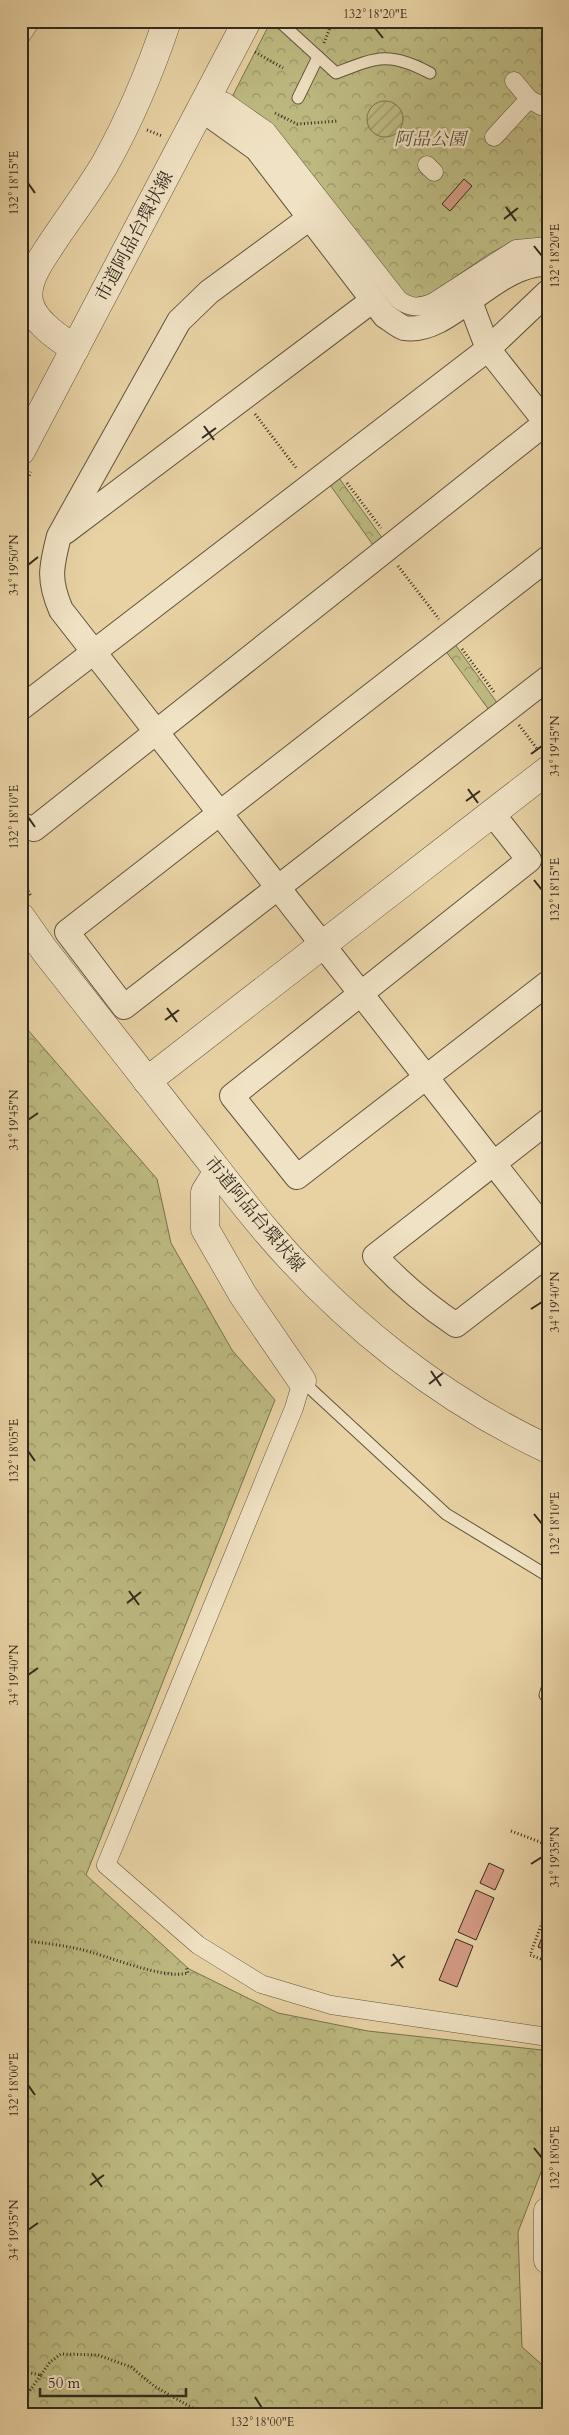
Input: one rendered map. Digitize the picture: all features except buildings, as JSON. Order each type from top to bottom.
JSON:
[{"type":"street","points":[[21,36],[31,21]]},
{"type":"street","points":[[75,349],[46,326],[29,302],[31,265],[105,164],[136,98],[167,21]]},
{"type":"street","name":"市道阿品台環状線","points":[[21,451],[75,349],[212,105],[247,21]]},
{"type":"street","points":[[514,81],[529,99],[541,106],[548,100]]},
{"type":"street","points":[[494,137],[529,99]]},
{"type":"street","points":[[212,105],[257,149],[385,316],[403,328],[420,327],[439,320],[522,266],[548,264]]},
{"type":"street","points":[[212,105],[267,131],[399,300],[410,307],[420,307],[432,303],[516,249],[548,246]]},
{"type":"street","points":[[310,217],[209,292],[179,321],[59,536],[50,570],[52,590],[61,610],[548,1233]]},
{"type":"street","points":[[21,708],[488,349],[548,292]]},
{"type":"street","points":[[21,825],[34,829],[547,423],[488,349],[469,299]]},
{"type":"street","points":[[59,536],[373,300]]},
{"type":"street","points":[[106,450],[118,468],[135,479]]},
{"type":"street","points":[[548,558],[67,932],[124,1007],[548,678]]},
{"type":"street","points":[[147,1081],[548,770]]},
{"type":"street","points":[[492,813],[530,860],[232,1096],[297,1177],[548,983]]},
{"type":"street","name":"市道阿品台環状線","points":[[28,909],[45,951],[218,1171],[268,1233],[306,1275],[355,1321],[437,1385],[485,1416],[548,1449]]},
{"type":"street","points":[[548,1121],[375,1256],[396,1279],[423,1303],[456,1325],[548,1254]]},
{"type":"street","points":[[218,1171],[205,1192],[205,1229],[244,1296],[302,1381],[290,1417],[106,1865],[198,1945],[261,1984],[331,2005],[548,2037]]},
{"type":"street","points":[[548,2211],[548,2260]]},
{"type":"lane","points":[[279,21],[336,74],[378,58],[399,60],[430,73]]},
{"type":"lane","points":[[298,98],[318,57]]},
{"type":"lane","points":[[302,1381],[446,1514],[548,1576]]},
{"type":"path","points":[[318,57],[333,21]]},
{"type":"path","points":[[251,50],[283,68]]},
{"type":"path","points":[[272,111],[297,124],[338,121]]},
{"type":"path","points":[[140,128],[165,137]]},
{"type":"path","points":[[243,398],[309,486]]},
{"type":"path","points":[[355,494],[369,511]]},
{"type":"path","points":[[386,550],[450,634]]},
{"type":"path","points":[[474,665],[485,680]]},
{"type":"path","points":[[21,878],[28,909]]},
{"type":"path","points":[[511,1831],[548,1845]]},
{"type":"path","points":[[541,1959],[530,1955],[548,1907]]},
{"type":"path","points":[[21,1941],[80,1949],[149,1969],[181,1975],[188,1972],[186,1966]]},
{"type":"path","points":[[22,2414],[23,2400],[50,2362],[61,2354],[98,2355],[131,2367],[154,2386],[202,2414]]},
{"type":"path","points":[[21,2371],[41,2375]]},
{"type":"green space","name":"阿品公園","points":[[271,21],[548,21],[548,238],[514,241],[489,254],[429,295],[414,298],[402,295],[232,97]]},
{"type":"green space","points":[[385,101],[392,102],[398,106],[402,112],[402,126],[398,132],[392,136],[385,137],[378,136],[372,132],[368,126],[367,119],[368,112],[372,106],[378,102]]},
{"type":"green space","points":[[339,478],[383,539],[373,545],[330,485]]},
{"type":"green space","points":[[454,643],[498,704],[489,710],[445,650]]},
{"type":"green space","points":[[21,1022],[157,1179],[171,1243],[232,1350],[275,1400],[86,1875],[189,1969],[278,2013],[368,2031],[542,2050],[548,2053],[548,2154],[518,2232],[522,2347],[548,2370],[548,2414],[21,2414]]}]
